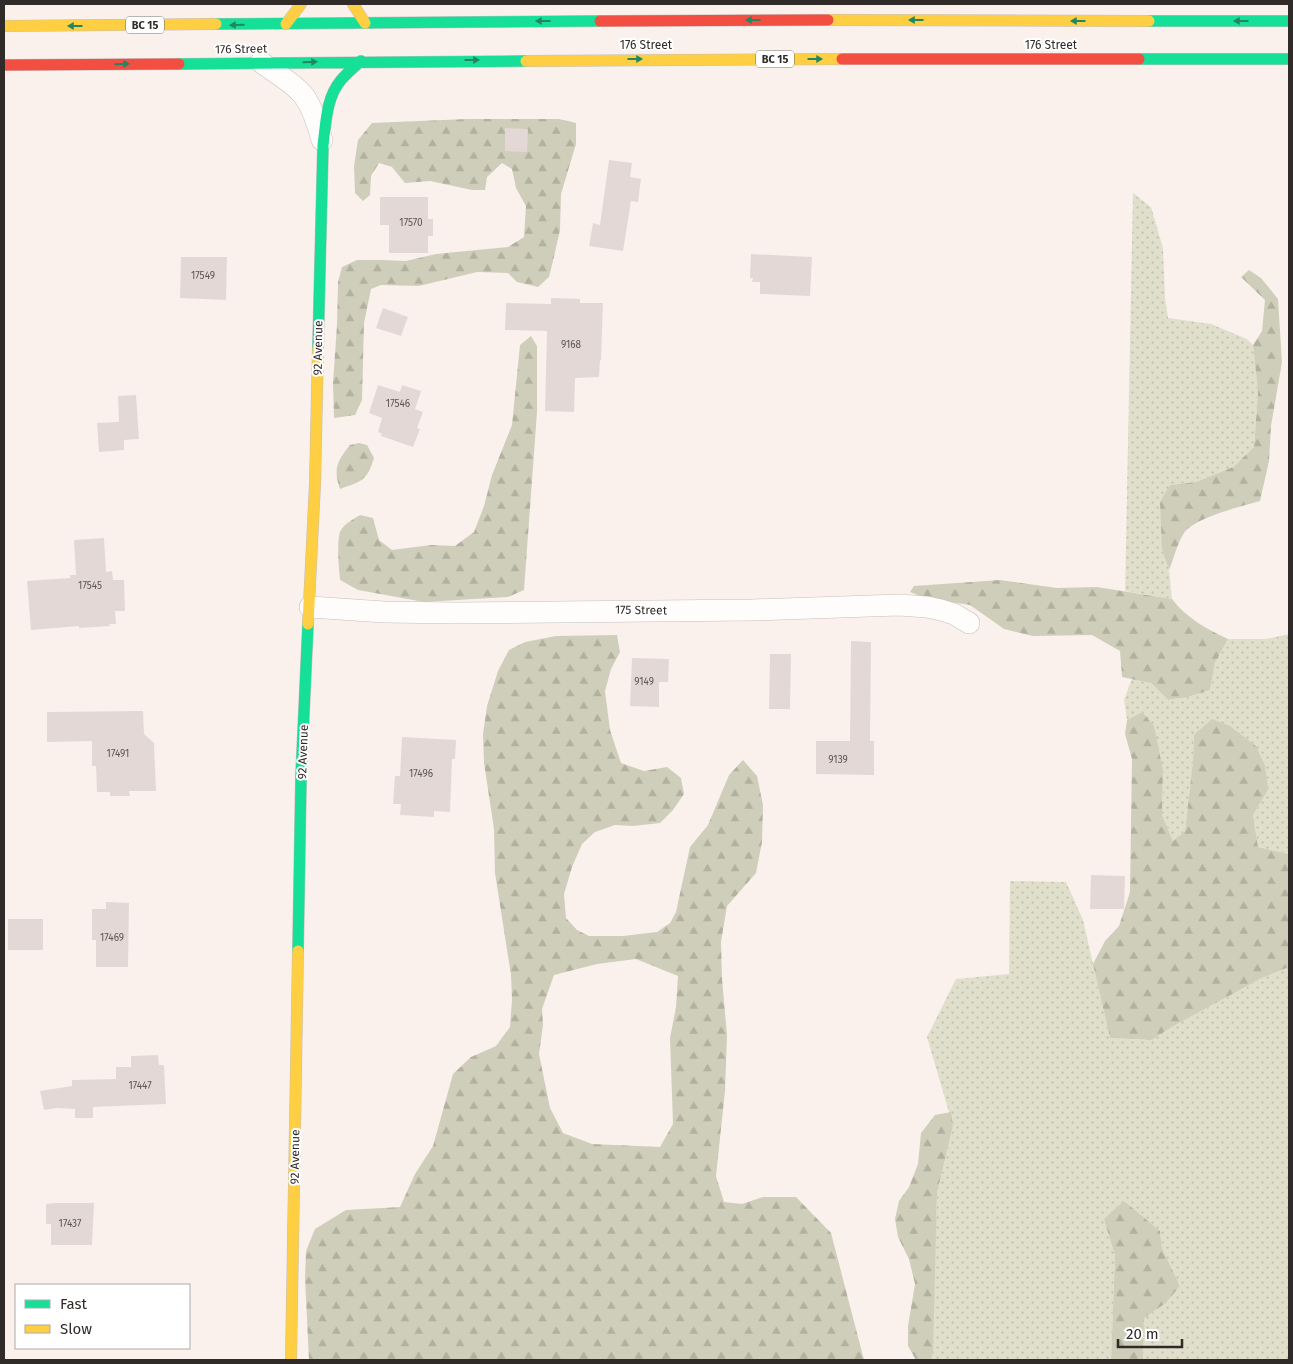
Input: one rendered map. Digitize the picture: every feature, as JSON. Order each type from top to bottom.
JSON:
[{"type":"main road","points":[[286,24],[300,4]]},
{"type":"main road","points":[[353,4],[365,23]]},
{"type":"main road","name":"176 Street","points":[[4,26],[714,20],[1289,21]]},
{"type":"main road","name":"176 Street","points":[[4,65],[722,59],[1289,59]]},
{"type":"main road","name":"92 Avenue","points":[[290,1360],[301,777],[315,484],[323,145],[330,102],[335,87],[361,61]]},
{"type":"street","name":"92 Avenue","points":[[261,62],[300,91],[313,113],[323,145]]},
{"type":"street","name":"175 Street","points":[[310,607],[384,612],[457,613],[743,610],[899,605],[941,610],[969,622]]},
{"type":"green space","points":[[467,119],[559,119],[576,123],[576,144],[561,194],[560,230],[549,277],[538,287],[517,282],[508,273],[477,272],[419,286],[381,285],[371,289],[364,323],[362,400],[355,415],[334,418],[333,383],[338,282],[342,267],[357,260],[406,261],[436,254],[508,247],[524,237],[526,206],[516,188],[512,169],[502,163],[487,177],[485,190],[472,190],[430,181],[405,183],[392,167],[379,163],[371,176],[370,195],[363,201],[355,193],[354,166],[358,140],[372,123]]},
{"type":"green space","points":[[1133,193],[1151,207],[1163,248],[1168,318],[1211,324],[1247,339],[1253,345],[1258,392],[1254,447],[1233,467],[1196,482],[1170,485],[1162,549],[1169,570],[1172,599],[1125,591]]},
{"type":"green space","points":[[1249,270],[1261,278],[1278,299],[1282,362],[1271,426],[1269,461],[1260,501],[1219,513],[1189,528],[1177,546],[1169,570],[1162,549],[1160,502],[1170,485],[1196,482],[1233,467],[1254,447],[1258,392],[1253,345],[1262,331],[1265,300],[1241,277]]},
{"type":"green space","points":[[531,336],[537,346],[537,412],[524,590],[508,597],[424,602],[358,590],[340,580],[339,534],[345,525],[360,515],[373,518],[379,540],[392,550],[431,545],[455,546],[474,532],[484,506],[492,475],[512,425],[520,345]]},
{"type":"green space","points":[[359,443],[367,445],[374,458],[369,471],[363,479],[340,489],[337,476],[339,461],[350,445]]},
{"type":"green space","points":[[1000,580],[1057,588],[1097,587],[1172,599],[1190,617],[1228,639],[1215,663],[1210,690],[1188,697],[1168,700],[1151,683],[1122,677],[1120,651],[1092,635],[1033,636],[1004,629],[970,605],[925,598],[910,592],[914,586]]},
{"type":"green space","points":[[1289,634],[1289,854],[1258,847],[1253,815],[1268,790],[1194,735],[1185,831],[1173,841],[1162,815],[1163,770],[1142,712],[1127,720],[1124,700],[1132,678],[1151,683],[1168,700],[1188,697],[1210,690],[1215,663],[1228,639],[1266,639]]},
{"type":"green space","points":[[617,635],[620,652],[611,669],[605,691],[610,730],[621,763],[644,771],[667,767],[681,778],[684,794],[673,810],[660,823],[633,826],[615,825],[595,832],[582,844],[572,867],[564,894],[566,918],[577,930],[589,936],[623,936],[657,932],[670,923],[676,912],[690,847],[708,825],[729,775],[743,760],[757,776],[763,805],[762,842],[756,873],[727,906],[721,942],[727,1035],[725,1091],[716,1176],[724,1202],[742,1204],[763,1197],[796,1197],[831,1233],[864,1360],[309,1360],[305,1278],[306,1251],[315,1229],[346,1210],[400,1207],[415,1174],[433,1146],[453,1074],[471,1057],[496,1046],[510,1027],[511,975],[495,873],[494,829],[484,763],[483,734],[487,706],[498,671],[509,650],[525,642],[556,636]],"holes":[[[636,959],[678,976],[676,1007],[670,1038],[673,1124],[660,1147],[592,1144],[563,1133],[550,1108],[539,1054],[543,1025],[542,1009],[554,975],[597,964]]]},
{"type":"green space","points":[[1142,712],[1154,726],[1163,770],[1162,815],[1173,841],[1185,831],[1194,735],[1212,719],[1230,726],[1256,746],[1265,766],[1268,790],[1253,815],[1258,847],[1289,854],[1289,967],[1262,978],[1170,1028],[1152,1040],[1110,1038],[1093,964],[1105,941],[1119,926],[1130,892],[1132,759],[1125,734],[1127,720]]},
{"type":"green space","points":[[1010,881],[1066,882],[1083,920],[1110,1038],[1152,1040],[1170,1028],[1262,978],[1289,967],[1289,1360],[1143,1360],[1144,1318],[1166,1303],[1180,1286],[1162,1248],[1160,1231],[1104,1219],[1115,1256],[1111,1360],[931,1360],[937,1193],[953,1126],[927,1037],[956,979],[1009,974]]},
{"type":"green space","points":[[951,1112],[953,1126],[937,1193],[933,1352],[931,1360],[916,1360],[908,1346],[908,1326],[915,1284],[909,1259],[898,1237],[895,1219],[899,1201],[909,1187],[918,1164],[921,1133],[935,1115]]},
{"type":"green space","points":[[1124,1201],[1160,1231],[1162,1248],[1180,1286],[1166,1303],[1144,1318],[1143,1360],[1111,1360],[1115,1256],[1104,1219]]},
{"type":"building","points":[[505,128],[528,129],[527,152],[505,151]]},
{"type":"building","points":[[609,160],[632,163],[630,177],[641,179],[638,202],[631,201],[623,251],[589,246],[593,223],[600,225]]},
{"type":"building","points":[[380,197],[428,197],[428,219],[433,219],[433,236],[428,236],[428,253],[389,253],[389,225],[380,225]]},
{"type":"building","points":[[751,254],[812,257],[810,296],[760,294],[760,282],[752,282],[753,278],[750,278]]},
{"type":"building","points":[[181,257],[227,257],[226,300],[180,298]]},
{"type":"building","points":[[551,298],[580,299],[580,303],[603,303],[599,377],[575,378],[574,412],[545,411],[547,331],[505,330],[506,303],[551,304]]},
{"type":"building","points":[[383,308],[408,317],[401,336],[376,328]]},
{"type":"building","points":[[378,385],[400,392],[402,385],[421,391],[415,409],[423,412],[417,428],[420,429],[413,447],[381,436],[382,434],[378,432],[382,418],[369,413]]},
{"type":"building","points":[[136,395],[139,439],[124,440],[124,450],[99,452],[97,423],[119,422],[118,396]]},
{"type":"building","points":[[104,538],[106,572],[112,571],[113,580],[124,580],[125,611],[115,611],[116,624],[109,624],[110,626],[79,628],[79,626],[31,630],[27,581],[70,578],[70,575],[76,575],[74,540]]},
{"type":"building","points":[[851,641],[871,642],[870,741],[874,741],[874,775],[816,774],[816,741],[850,741]]},
{"type":"building","points":[[770,654],[791,654],[790,709],[769,709]]},
{"type":"building","points":[[632,658],[669,659],[668,682],[659,682],[659,707],[630,706]]},
{"type":"building","points":[[143,711],[144,734],[154,743],[156,791],[129,791],[130,796],[110,796],[110,792],[97,792],[96,766],[92,766],[92,741],[47,742],[47,712]]},
{"type":"building","points":[[402,737],[456,740],[455,759],[452,759],[450,812],[434,811],[434,817],[400,815],[401,804],[393,804],[395,776],[400,776]]},
{"type":"building","points":[[1091,875],[1125,876],[1124,909],[1090,909]]},
{"type":"building","points":[[106,902],[129,903],[128,967],[96,967],[96,940],[92,940],[92,909],[106,909]]},
{"type":"building","points":[[8,919],[43,919],[43,950],[8,950]]},
{"type":"building","points":[[158,1055],[159,1065],[164,1065],[166,1104],[93,1107],[93,1118],[75,1118],[75,1109],[57,1108],[44,1110],[40,1091],[72,1086],[72,1080],[116,1079],[116,1067],[131,1067],[131,1056]]},
{"type":"building","points":[[94,1203],[92,1245],[51,1245],[51,1224],[46,1224],[46,1204]]},
{"type":"traffic: fast","points":[[216,24],[600,21]]},
{"type":"traffic: fast","points":[[1149,21],[1289,21]]},
{"type":"traffic: fast","points":[[1139,59],[1289,59]]},
{"type":"traffic: fast","points":[[318,348],[323,145],[326,120],[332,95],[336,87],[361,61]]},
{"type":"traffic: fast","points":[[179,64],[526,61]]},
{"type":"traffic: fast","points":[[298,951],[301,777],[308,624]]},
{"type":"traffic: slow","points":[[286,24],[301,4]]},
{"type":"traffic: slow","points":[[353,4],[365,23]]},
{"type":"traffic: slow","points":[[828,20],[1149,21]]},
{"type":"traffic: slow","points":[[4,26],[216,24]]},
{"type":"traffic: slow","points":[[526,61],[842,59]]},
{"type":"traffic: slow","points":[[308,624],[315,484],[318,348]]},
{"type":"traffic: slow","points":[[291,1360],[298,951]]},
{"type":"traffic: jam","points":[[600,21],[828,20]]},
{"type":"traffic: jam","points":[[842,59],[1139,59]]},
{"type":"traffic: jam","points":[[4,65],[179,64]]}]
